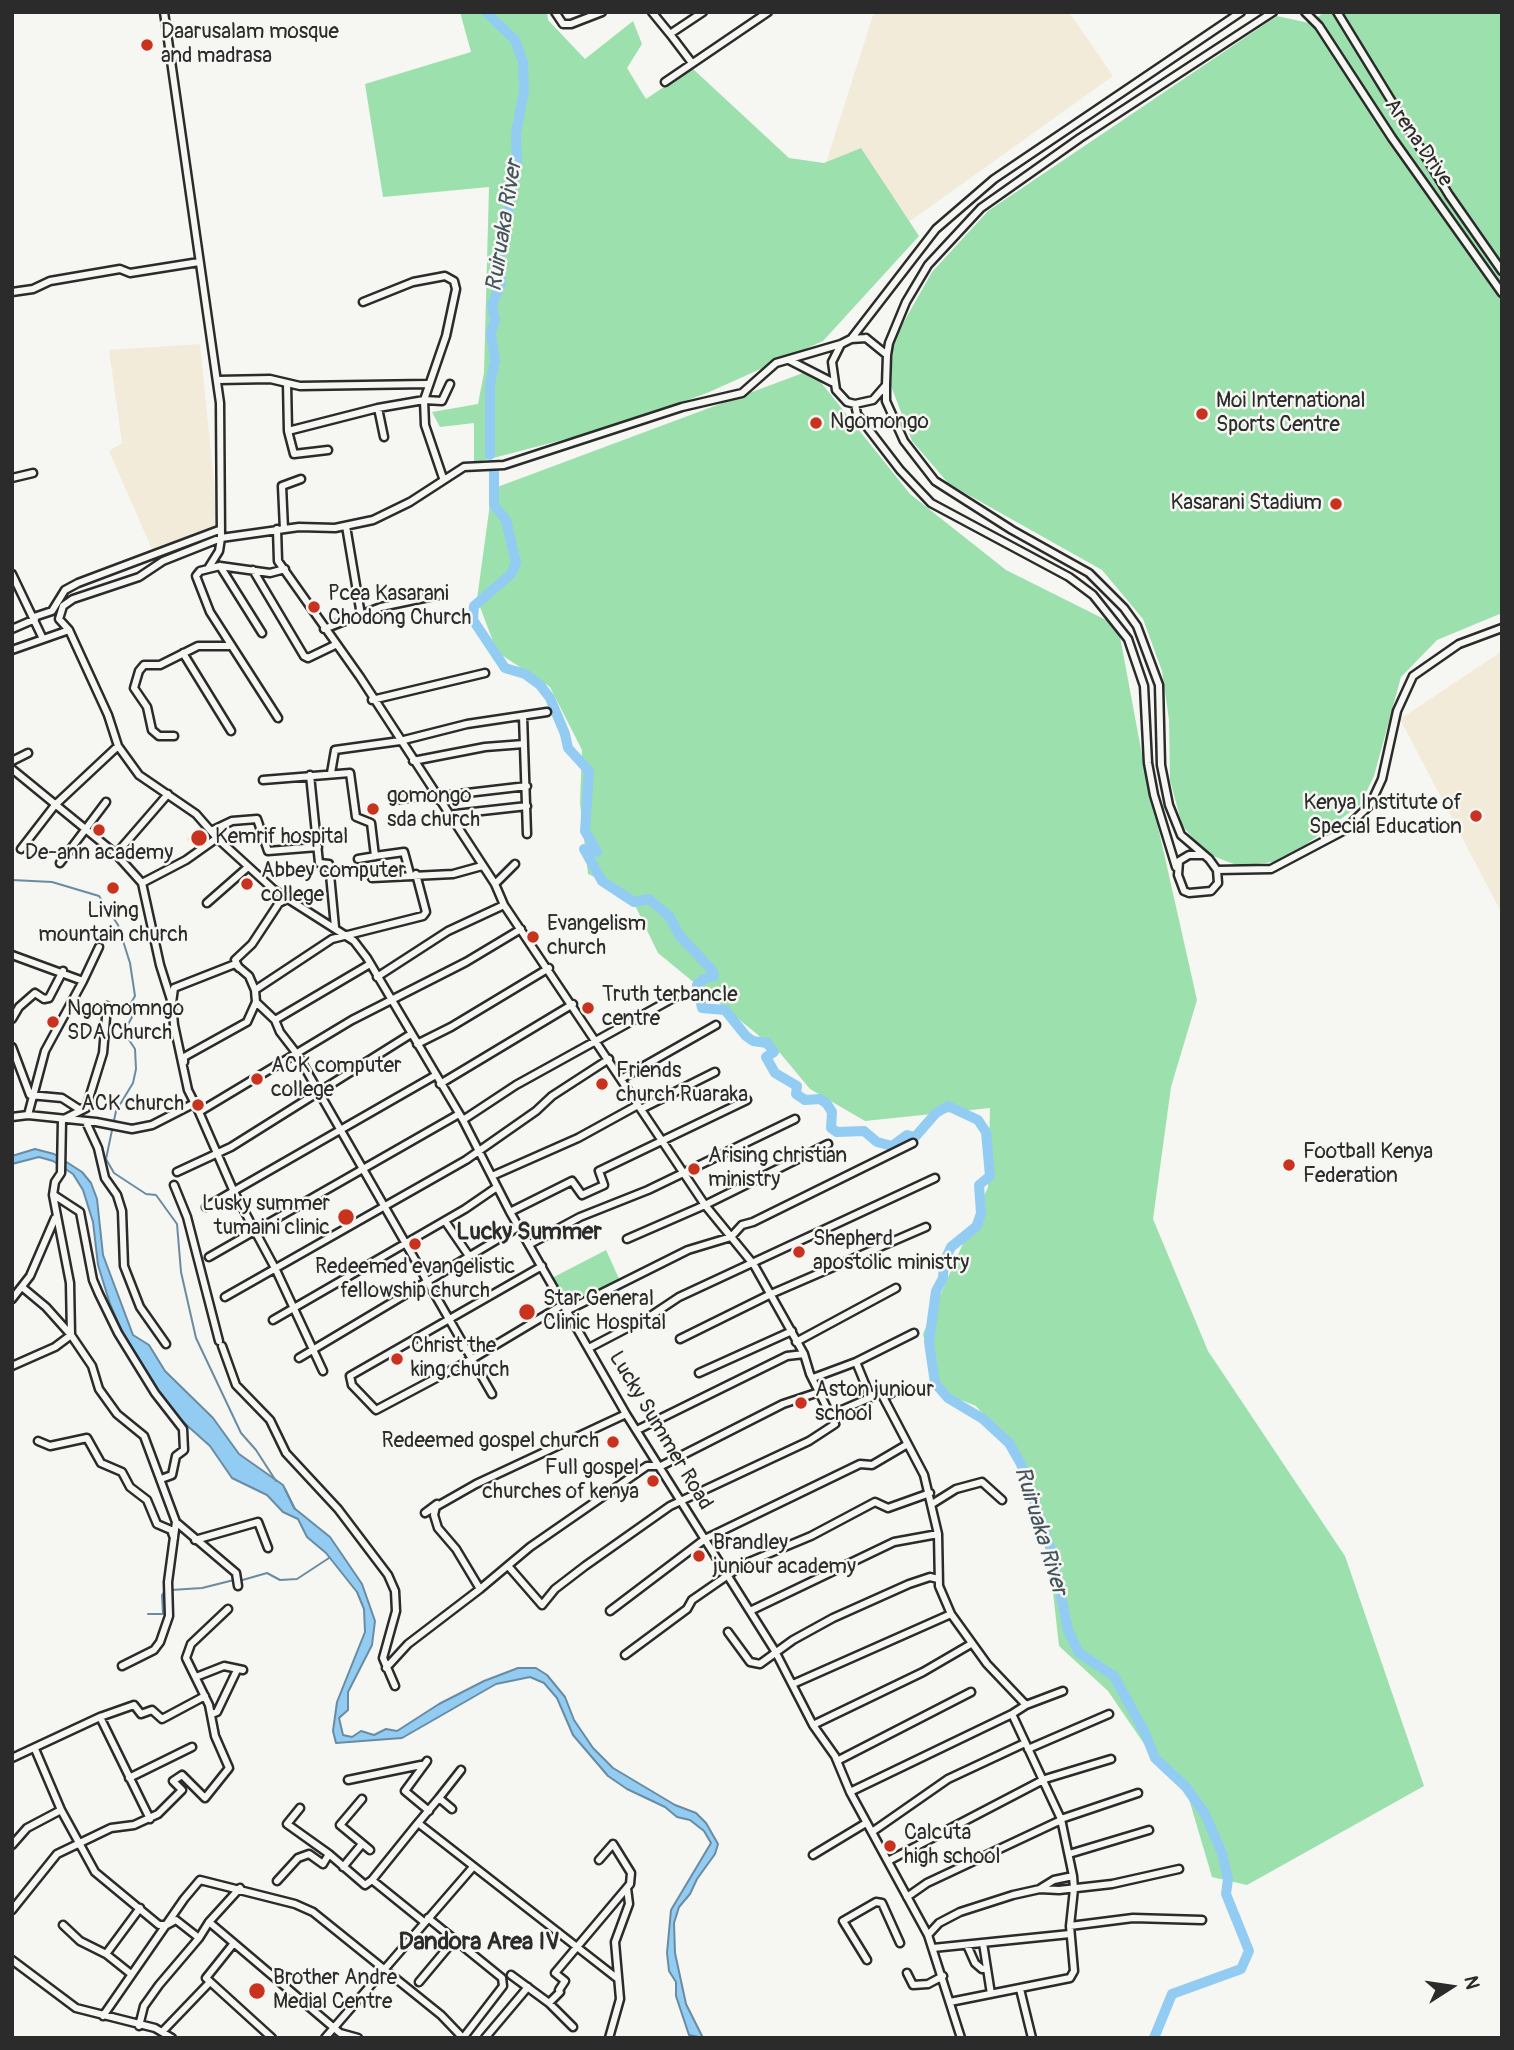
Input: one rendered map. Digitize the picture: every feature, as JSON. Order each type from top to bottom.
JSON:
[{"type":"street","points":[[164,12],[218,380],[222,431],[219,551],[209,567],[197,576],[210,612],[278,718]]},
{"type":"street","points":[[555,12],[563,24],[571,24],[602,12]]},
{"type":"street","points":[[652,12],[692,63]]},
{"type":"street","points":[[670,34],[703,12]]},
{"type":"street","points":[[665,82],[768,12]]},
{"type":"street","points":[[851,339],[936,229],[993,179],[1241,12]]},
{"type":"street","points":[[855,404],[857,414],[931,503],[1069,577],[1093,595],[1128,639],[1144,686],[1148,763],[1154,795],[1184,891],[1202,894],[1215,887],[1217,870],[1181,835],[1169,806],[1161,765],[1159,685],[1148,649],[1131,617],[1089,573],[1012,530],[935,481],[904,441],[886,401],[887,355],[889,343],[906,302],[928,265],[981,208],[1080,138],[1273,12]]},
{"type":"street","name":"Arena Drive","points":[[1305,12],[1319,26],[1392,138],[1502,293]]},
{"type":"street","name":"Arena Drive","points":[[1337,12],[1400,117],[1502,271]]},
{"type":"street","points":[[1491,255],[1502,260]]},
{"type":"street","points":[[12,292],[33,289],[50,281],[120,270],[130,273],[199,262]]},
{"type":"street","points":[[363,302],[413,282],[445,276],[454,281],[456,289],[446,336],[427,384],[424,400],[425,425],[443,478]]},
{"type":"street","points":[[12,650],[69,631],[59,619],[59,612],[68,602],[139,577],[163,561],[221,538],[280,529],[346,526],[390,512],[464,467],[504,465],[682,407],[742,393],[772,366],[851,339],[866,338],[887,355]]},
{"type":"street","points":[[841,344],[832,362],[833,383],[840,396],[855,404],[873,400],[886,385]]},
{"type":"street","points":[[788,360],[833,383]]},
{"type":"street","points":[[218,380],[251,378],[323,386],[427,384]]},
{"type":"street","points":[[287,383],[288,431],[294,454],[328,450]]},
{"type":"street","points":[[288,431],[378,408],[424,400],[442,401],[450,384]]},
{"type":"street","points":[[378,408],[384,437]]},
{"type":"street","points":[[12,478],[33,473]]},
{"type":"street","points":[[301,479],[282,486],[278,561],[495,884],[504,905],[598,1041],[705,1205],[754,1265],[804,1354],[818,1392],[835,1426],[682,1501],[585,1566],[555,1589],[541,1605],[509,1567]]},
{"type":"street","points":[[346,526],[361,615]]},
{"type":"street","points":[[12,629],[52,611],[65,590],[78,583],[219,530]]},
{"type":"street","points":[[220,566],[262,633]]},
{"type":"street","points":[[209,567],[270,573],[285,569]]},
{"type":"street","points":[[253,570],[304,656],[308,658],[335,645]]},
{"type":"street","points":[[12,574],[43,639]]},
{"type":"street","points":[[324,629],[381,607],[443,594]]},
{"type":"street","points":[[1217,870],[1271,869],[1343,831],[1370,805],[1382,779],[1397,711],[1413,676],[1459,644],[1502,628]]},
{"type":"street","name":"Lucky Summer Road","points":[[69,631],[108,715],[118,746],[139,775],[196,814],[217,838],[285,900],[354,941],[370,964],[461,1117],[510,1212],[626,1414],[775,1651],[813,1726],[837,1761],[866,1823],[928,1935],[961,2038]]},
{"type":"street","points":[[174,736],[159,736],[153,732],[146,707],[134,684],[145,665],[160,665],[198,646],[230,646]]},
{"type":"street","points":[[183,653],[231,731]]},
{"type":"street","points":[[372,699],[485,673]]},
{"type":"street","points":[[331,773],[335,750],[400,741],[467,724],[547,712]]},
{"type":"street","points":[[523,716],[527,834]]},
{"type":"street","points":[[413,761],[485,747],[524,744]]},
{"type":"street","points":[[21,849],[55,805],[118,746]]},
{"type":"street","points":[[12,761],[29,753]]},
{"type":"street","points":[[12,769],[15,777],[116,854],[142,883],[160,965],[172,1003],[184,1072],[193,1104],[234,1192],[276,1269],[323,1371]]},
{"type":"street","points":[[263,780],[348,772],[352,775],[356,817],[371,823],[376,856]]},
{"type":"street","points":[[310,775],[319,864],[329,865],[335,927]]},
{"type":"street","points":[[394,800],[527,786]]},
{"type":"street","points":[[116,854],[168,794]]},
{"type":"street","points":[[60,863],[106,802]]},
{"type":"street","points":[[455,814],[527,806]]},
{"type":"street","points":[[211,831],[232,821],[257,819],[268,851],[318,847]]},
{"type":"street","points":[[142,883],[186,860],[217,838]]},
{"type":"street","points":[[256,990],[290,965],[344,935],[377,930],[423,916],[426,912],[404,852],[358,859]]},
{"type":"street","points":[[1177,867],[1179,861],[1189,855],[1204,855]]},
{"type":"street","points":[[495,884],[515,864]]},
{"type":"street","points":[[372,878],[453,874],[482,866]]},
{"type":"street","points":[[206,903],[248,867]]},
{"type":"street","points":[[235,964],[239,968],[235,960],[252,944],[279,903],[285,900]]},
{"type":"street","points":[[377,977],[448,931],[504,905]]},
{"type":"street","points":[[199,1112],[352,1020],[521,929]]},
{"type":"street","points":[[28,1115],[32,1096],[39,1083],[45,1051],[99,947]]},
{"type":"street","points":[[12,955],[63,971],[83,981]]},
{"type":"street","points":[[172,1003],[174,988],[235,964]]},
{"type":"street","points":[[184,1072],[184,1056],[247,1022],[256,1002],[256,990],[249,976],[235,964]]},
{"type":"street","points":[[275,1020],[370,964]]},
{"type":"street","points":[[417,1044],[451,1027],[549,968]]},
{"type":"street","points":[[12,1019],[19,1007],[35,993],[44,999],[49,998],[63,971]]},
{"type":"street","points":[[209,1257],[361,1168],[461,1117],[677,996]]},
{"type":"street","points":[[256,1002],[275,1020],[280,1032],[297,1054],[492,1394]]},
{"type":"street","points":[[440,1084],[573,1004]]},
{"type":"street","points":[[62,1120],[86,1108],[103,1053],[107,1006]]},
{"type":"street","points":[[621,1079],[716,1025]]},
{"type":"street","points":[[177,1172],[218,1154],[411,1034]]},
{"type":"street","points":[[12,1047],[32,1096]]},
{"type":"street","points":[[225,1297],[479,1151],[536,1111],[547,1099],[609,1059]]},
{"type":"street","points":[[492,1176],[715,1072]]},
{"type":"street","points":[[206,1207],[436,1075]]},
{"type":"street","points":[[32,1096],[62,1098],[79,1109],[86,1108]]},
{"type":"street","points":[[510,1212],[572,1181],[582,1195],[604,1185],[599,1171],[747,1100]]},
{"type":"street","points":[[12,1117],[28,1115],[96,1122],[132,1129],[152,1125],[193,1104]]},
{"type":"street","points":[[530,1244],[588,1213],[684,1173],[795,1119]]},
{"type":"street","points":[[62,1120],[61,1173],[55,1182],[54,1195],[70,1283],[71,1335]]},
{"type":"street","points":[[86,1122],[99,1148],[105,1178],[117,1195],[122,1211],[124,1266],[144,1314],[166,1344]]},
{"type":"street","points":[[542,1266],[350,1376],[352,1385],[376,1410],[472,1359],[500,1339],[688,1250],[731,1237],[742,1225],[761,1219],[913,1143]]},
{"type":"street","points":[[627,1239],[705,1205],[828,1144]]},
{"type":"street","points":[[589,1348],[652,1315],[679,1297],[754,1265],[773,1251],[935,1178]]},
{"type":"street","points":[[174,1185],[187,1217],[221,1343],[236,1385],[270,1420],[291,1460],[338,1509],[388,1575],[395,1591],[396,1611],[383,1658],[395,1686]]},
{"type":"street","points":[[273,1320],[295,1310],[445,1221],[497,1187]]},
{"type":"street","points":[[54,1195],[80,1212],[93,1280],[117,1333],[155,1393],[183,1429],[181,1440],[186,1447],[176,1456],[172,1475],[161,1479]]},
{"type":"street","points":[[14,1294],[22,1287],[56,1216]]},
{"type":"street","points":[[445,1221],[469,1256]]},
{"type":"street","points":[[299,1358],[520,1226]]},
{"type":"street","points":[[680,1339],[771,1294],[926,1227]]},
{"type":"street","points":[[22,1287],[46,1307],[71,1335],[92,1366],[99,1389],[117,1415],[144,1436],[176,1522],[168,1582],[169,1616],[160,1642],[154,1650],[121,1666]]},
{"type":"street","points":[[796,1342],[896,1288]]},
{"type":"street","points":[[699,1373],[792,1332]]},
{"type":"street","points":[[813,1378],[856,1362],[914,1333]]},
{"type":"street","points":[[12,1366],[55,1348],[71,1335]]},
{"type":"street","points":[[637,1430],[787,1356],[804,1354]]},
{"type":"street","points":[[856,1362],[870,1396],[881,1393],[888,1395],[899,1389]]},
{"type":"street","points":[[386,1668],[408,1644],[509,1567],[530,1547],[647,1466],[661,1466],[783,1404],[818,1392]]},
{"type":"street","points":[[830,1415],[881,1393]]},
{"type":"street","points":[[881,1393],[924,1475],[930,1493],[938,1534],[938,1579],[951,1614],[971,1644],[1026,1705]]},
{"type":"street","points":[[480,1589],[456,1549],[438,1528],[434,1515],[437,1504],[425,1513],[436,1507],[446,1501],[476,1484],[626,1414]]},
{"type":"street","points":[[38,1441],[50,1446],[86,1438],[102,1463],[122,1472],[130,1487],[142,1494],[152,1509],[157,1524],[171,1530],[175,1543]]},
{"type":"street","points":[[610,1611],[705,1539],[860,1464],[869,1467],[906,1445]]},
{"type":"street","points":[[932,1504],[956,1489],[982,1482],[1002,1500]]},
{"type":"street","points":[[625,1655],[727,1574],[811,1536],[875,1502],[888,1508],[930,1493]]},
{"type":"street","points":[[176,1522],[236,1573],[238,1582]]},
{"type":"street","points":[[195,1540],[258,1522],[268,1548]]},
{"type":"street","points":[[750,1611],[894,1542],[938,1534]]},
{"type":"street","points":[[728,1632],[755,1665],[760,1664],[775,1651],[833,1618],[930,1577],[938,1579]]},
{"type":"street","points":[[12,1910],[57,1854],[110,1828],[150,1819],[182,1790],[173,1781],[182,1774],[205,1798],[229,1768],[215,1736],[212,1714],[205,1696],[186,1658],[191,1644],[228,1609]]},
{"type":"street","points":[[793,1684],[951,1614]]},
{"type":"street","points":[[813,1726],[923,1672],[971,1644]]},
{"type":"street","points":[[196,1677],[223,1666],[240,1670],[217,1712],[212,1714]]},
{"type":"street","points":[[850,1792],[1026,1705],[1063,1691]]},
{"type":"street","points":[[837,1761],[971,1692]]},
{"type":"street","points":[[12,1758],[100,1717],[135,1705],[141,1714],[152,1710],[162,1719],[205,1696]]},
{"type":"street","points":[[950,2001],[1070,1978],[1074,1971],[1070,1930],[1074,1889],[1069,1854],[1045,1779],[1012,1714]]},
{"type":"street","points":[[872,1832],[948,1779],[1109,1714]]},
{"type":"street","points":[[100,1717],[150,1819]]},
{"type":"street","points":[[129,1778],[192,1747]]},
{"type":"street","points":[[35,1749],[61,1810],[95,1872],[159,1924],[167,1925],[176,1920],[199,1938]]},
{"type":"street","points":[[888,1861],[1045,1779],[1111,1759]]},
{"type":"street","points":[[348,1780],[424,1763],[405,1791],[429,1811]]},
{"type":"street","points":[[300,1808],[287,1824],[329,1854],[365,1885],[372,1880],[461,1770]]},
{"type":"street","points":[[907,1897],[927,1883],[1060,1820],[1138,1793]]},
{"type":"street","points":[[439,1798],[452,1809]]},
{"type":"street","points":[[362,1799],[340,1825],[370,1850]]},
{"type":"street","points":[[12,1845],[27,1828],[61,1810]]},
{"type":"street","points":[[418,1823],[618,1979]]},
{"type":"street","points":[[813,1855],[866,1823]]},
{"type":"street","points":[[1069,1854],[1149,1830]]},
{"type":"street","points":[[343,1867],[362,1844]]},
{"type":"street","points":[[599,1860],[613,1844],[618,1848],[631,1873],[627,1888],[629,1904],[615,1942],[619,2004],[609,2038]]},
{"type":"street","points":[[277,1881],[298,1857],[309,1854],[323,1864],[329,1854]]},
{"type":"street","points":[[325,2038],[472,1867]]},
{"type":"street","points":[[928,1935],[939,1923],[960,1912],[1040,1889],[1074,1889],[1179,1869]]},
{"type":"street","points":[[1040,1889],[1054,1880],[1073,1875]]},
{"type":"street","points":[[103,2016],[200,1880],[240,1888],[313,1912],[442,2015],[463,2038],[503,1986],[502,1978],[455,1939],[372,1880]]},
{"type":"street","points":[[139,2026],[144,2006],[209,1922],[240,1888]]},
{"type":"street","points":[[549,2003],[556,1994],[558,1996],[565,1981],[555,1973],[627,1888]]},
{"type":"street","points":[[867,1961],[843,1921],[876,1902],[882,1903],[900,1943]]},
{"type":"street","points":[[107,1954],[140,1908]]},
{"type":"street","points":[[933,1948],[1070,1930],[1133,1918],[1202,1920]]},
{"type":"street","points":[[209,1922],[334,2028],[358,2038]]},
{"type":"street","points":[[63,1925],[80,1941],[107,1954],[131,1974]]},
{"type":"street","points":[[419,1982],[455,1939]]},
{"type":"street","points":[[234,1943],[206,1978],[272,2038]]},
{"type":"street","points":[[983,1943],[991,1994]]},
{"type":"street","points":[[967,1945],[978,1967],[986,1969]]},
{"type":"street","points":[[12,1960],[55,1995],[76,2008],[162,2032],[172,2038]]},
{"type":"street","points":[[907,1973],[913,1985],[928,1984],[943,1976]]},
{"type":"street","points":[[511,1975],[549,2003],[573,2027]]},
{"type":"street","points":[[162,2032],[210,1982]]},
{"type":"street","points":[[485,2038],[528,1987]]},
{"type":"street","points":[[1020,1989],[1032,2038]]},
{"type":"street","points":[[491,2032],[498,2038]]},
{"type":"shaded area","points":[[874,12],[1069,12],[1113,76],[846,267],[811,210]]},
{"type":"shaded area","points":[[200,344],[219,531],[155,556],[109,451],[122,443],[109,350]]},
{"type":"shaded area","name":"Kenya Institute of Special Education","points":[[1502,651],[1502,914],[1400,719]]},
{"type":"shaded area","name":"Kemrif hospital","points":[[200,826],[212,837],[197,851],[186,839]]},
{"type":"green space","points":[[460,12],[547,12],[548,20],[585,59],[633,21],[642,44],[627,68],[646,99],[692,68],[789,158],[824,163],[861,148],[919,236],[823,341],[707,393],[612,427],[474,463],[474,423],[440,427],[432,412],[478,404],[484,373],[489,187],[383,197],[365,84],[471,52]]},
{"type":"green space","name":"Moi International Sports Centre","points":[[1325,12],[1502,12],[1502,613],[1437,640],[1401,677],[1374,776],[1360,805],[1305,845],[1273,862],[1239,866],[1205,853],[1182,825],[1170,780],[1169,720],[1162,671],[1143,619],[1102,570],[949,484],[912,441],[891,386],[893,341],[932,272],[988,211],[1277,16],[1309,23]]},
{"type":"green space","points":[[811,370],[910,494],[1006,570],[1118,626],[1143,760],[1197,1000],[1171,1087],[1153,1219],[1208,1351],[1345,1556],[1424,1786],[1247,1885],[1212,1877],[1186,1789],[1149,1751],[1108,1691],[1059,1646],[1050,1565],[1029,1472],[976,1406],[936,1390],[923,1334],[988,1187],[990,1108],[865,1121],[810,1089],[780,1053],[658,953],[629,893],[588,874],[580,803],[582,750],[550,687],[497,652],[477,599],[492,489]]},
{"type":"green space","points":[[606,1250],[621,1283],[569,1309],[552,1278]]},
{"type":"water","points":[[35,1149],[54,1154],[82,1172],[91,1183],[97,1199],[103,1255],[133,1335],[149,1345],[165,1371],[213,1418],[239,1454],[283,1485],[294,1508],[330,1537],[362,1584],[375,1621],[372,1645],[348,1692],[348,1710],[339,1718],[343,1735],[352,1737],[361,1731],[374,1735],[386,1729],[397,1731],[439,1704],[484,1681],[518,1668],[536,1668],[547,1675],[565,1697],[574,1720],[593,1748],[613,1768],[675,1805],[696,1813],[706,1823],[718,1844],[715,1854],[679,1907],[674,1923],[675,1953],[686,2004],[703,2038],[689,2035],[676,1996],[676,1982],[669,1971],[667,1953],[671,1910],[711,1843],[704,1831],[690,1820],[677,1817],[665,1807],[627,1789],[608,1776],[573,1735],[557,1698],[544,1683],[530,1677],[496,1684],[402,1738],[336,1743],[333,1731],[337,1702],[365,1632],[364,1609],[357,1592],[326,1553],[307,1537],[298,1519],[283,1512],[267,1495],[232,1478],[210,1446],[181,1420],[150,1380],[124,1336],[110,1304],[98,1265],[93,1222],[83,1190],[73,1174],[53,1161],[39,1157],[12,1164],[12,1156]]},
{"type":"waterway","name":"Ruiruaka River","points":[[486,12],[515,40],[523,62],[524,91],[516,133],[517,165],[499,258],[501,283],[492,305],[495,320],[491,333],[495,360],[490,385],[490,455]]},
{"type":"waterway","name":"Ruiruaka River","points":[[494,470],[494,505],[506,520],[516,563],[511,574],[474,606],[473,620],[505,668],[525,674],[540,685],[550,698],[568,748],[589,771],[585,831],[597,852],[584,849],[602,881],[634,902],[649,899],[669,916],[679,935],[713,971],[714,976],[703,979],[697,985],[702,1008],[725,1010],[746,1036],[753,1041],[767,1043],[774,1052],[766,1057],[775,1073],[797,1086],[796,1094],[805,1100],[820,1099],[827,1104],[832,1112],[831,1128],[837,1132],[864,1131],[877,1142],[892,1146],[907,1135],[915,1137],[936,1113],[948,1106],[978,1120],[986,1132],[990,1176],[979,1185],[981,1213],[977,1226],[951,1247],[944,1262],[943,1278],[936,1291],[929,1342],[935,1383],[948,1398],[983,1419],[1009,1443],[1021,1464],[1053,1556],[1068,1630],[1079,1653],[1114,1676],[1145,1733],[1155,1758],[1186,1787],[1205,1814],[1222,1853],[1228,1879],[1226,1894],[1249,1951],[1241,1969],[1172,1994],[1154,2038]]},
{"type":"waterway","points":[[12,880],[52,882],[99,896],[118,925],[130,963],[135,996],[131,1003],[134,1006],[132,1017],[124,1032],[135,1049],[136,1069],[133,1083],[116,1111],[106,1159],[114,1173],[146,1194],[156,1195],[177,1224],[181,1272],[196,1338],[241,1433],[256,1450],[276,1481]]},
{"type":"waterway","points":[[285,1489],[295,1509]]},
{"type":"waterway","points":[[239,1581],[267,1573],[280,1580],[297,1579],[329,1558]]},
{"type":"waterway","points":[[171,1590],[202,1588],[234,1580]]},
{"type":"waterway","points":[[148,1614],[163,1614],[162,1595],[165,1591]]},
{"type":"place","name":"Daarusalam mosque and madrasa","points":[[147,45]]},
{"type":"place","name":"Moi International Sports Centre","points":[[1202,414]]},
{"type":"place","name":"Ngomongo","points":[[816,423]]},
{"type":"place","name":"Kasarani Stadium","points":[[1336,504]]},
{"type":"place","name":"Pcea Kasarani Chodong Church","points":[[314,607]]},
{"type":"place","name":"gomongo sda church","points":[[373,809]]},
{"type":"place","name":"Kenya Institute of Special Education","points":[[1476,816]]},
{"type":"place","name":"De-ann academy","points":[[99,830]]},
{"type":"place","name":"Kemrif hospital","points":[[199,838]]},
{"type":"place","name":"Abbey computer college","points":[[247,884]]},
{"type":"place","name":"Living mountain church","points":[[113,888]]},
{"type":"place","name":"Evangelism church","points":[[533,937]]},
{"type":"place","name":"Truth terbancle centre","points":[[588,1008]]},
{"type":"place","name":"Ngomomngo SDA Church","points":[[53,1022]]},
{"type":"place","name":"ACK computer college","points":[[257,1079]]},
{"type":"place","name":"Friends church Ruaraka","points":[[602,1084]]},
{"type":"place","name":"ACK church","points":[[198,1105]]},
{"type":"place","name":"Football Kenya Federation","points":[[1289,1165]]},
{"type":"place","name":"Arising christian ministry","points":[[694,1169]]},
{"type":"place","name":"Lusky summer tumaini clinic","points":[[346,1217]]},
{"type":"place","name":"Redeemed evangelistic fellowship church","points":[[415,1244]]},
{"type":"place","name":"Shepherd apostolic ministry","points":[[799,1252]]},
{"type":"place","name":"Star General Clinic Hospital","points":[[527,1312]]},
{"type":"place","name":"Christ the king church","points":[[397,1359]]},
{"type":"place","name":"Aston juniour school","points":[[801,1403]]},
{"type":"place","name":"Redeemed gospel church","points":[[613,1442]]},
{"type":"place","name":"Full gospel churches of kenya","points":[[653,1481]]},
{"type":"place","name":"Brandley juniour academy","points":[[699,1556]]},
{"type":"place","name":"Calcuta high school","points":[[890,1846]]},
{"type":"place","name":"Brother Andre Medial Centre","points":[[257,1991]]},
{"type":"district","name":"Lucky Summer","points":[[529,1233]]},
{"type":"district","name":"Dandora Area IV","points":[[479,1943]]}]
